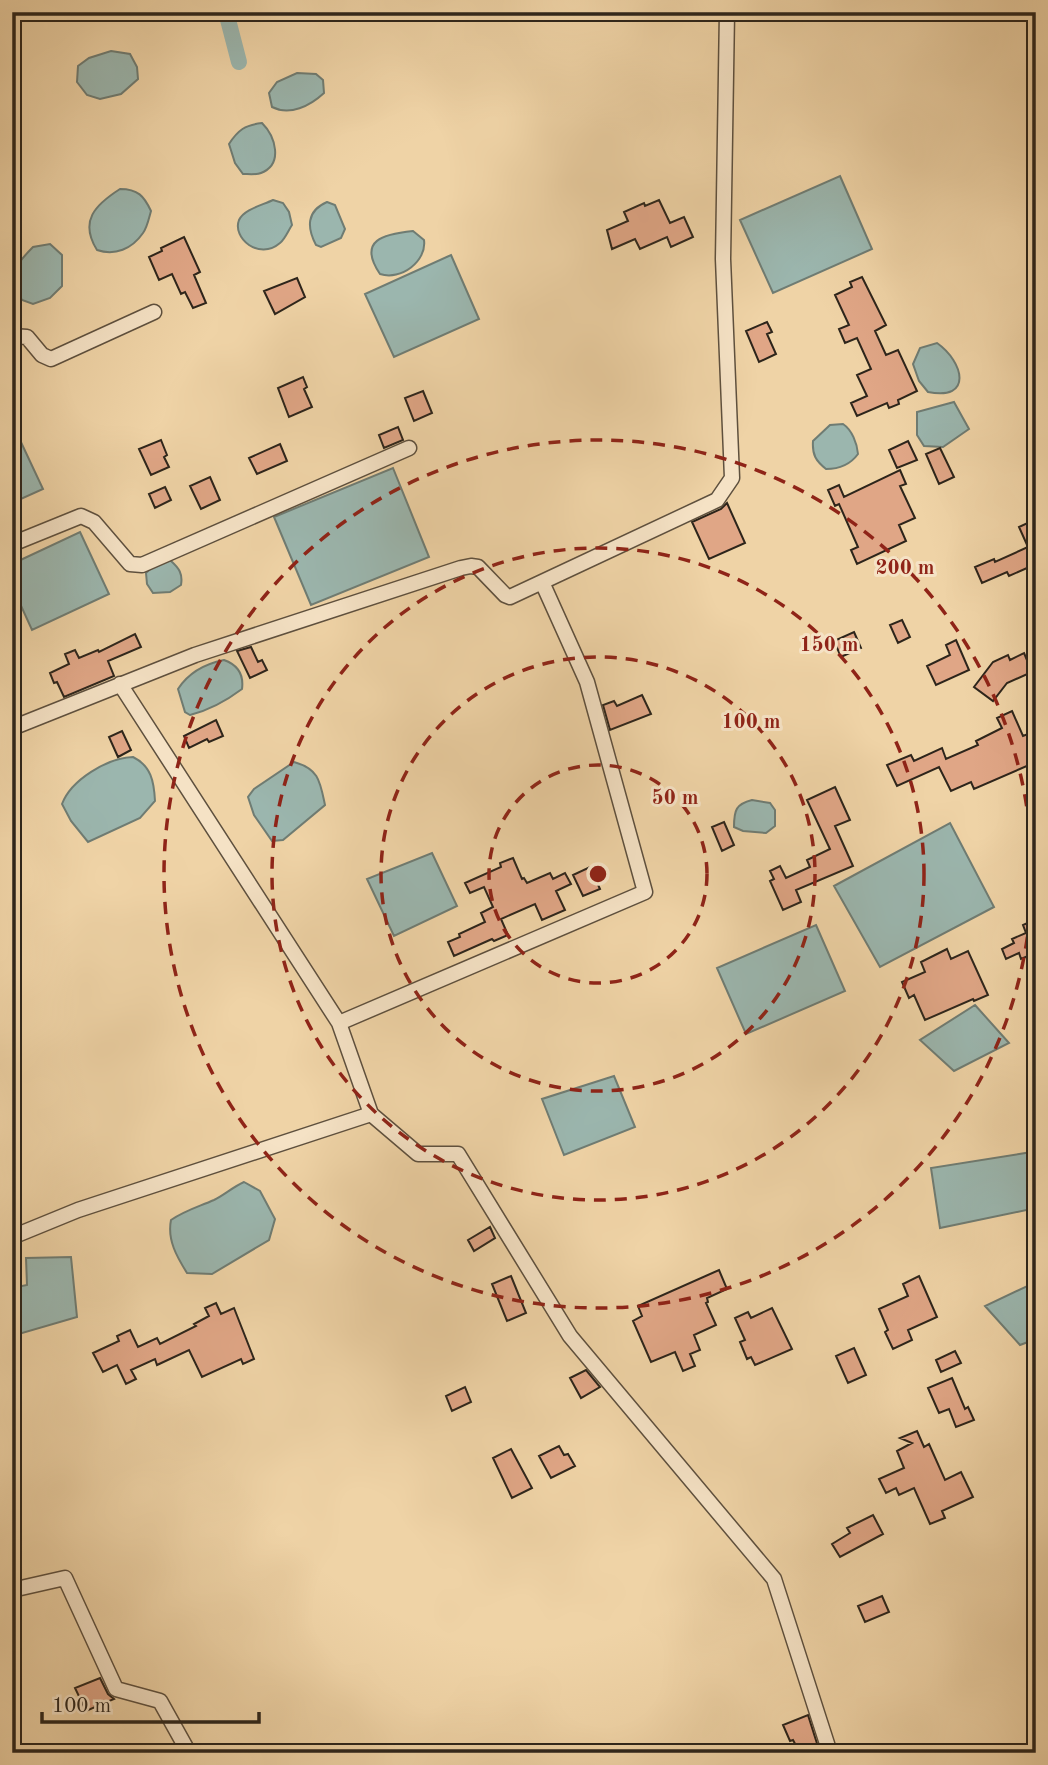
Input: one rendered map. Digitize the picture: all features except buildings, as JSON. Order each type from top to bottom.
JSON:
[{"type":"street","points":[[12,727],[195,654],[471,566],[478,567],[505,596],[510,597],[717,500],[732,478],[723,259],[727,12]]},
{"type":"street","points":[[12,335],[27,337],[46,358],[51,359],[154,312]]},
{"type":"street","points":[[12,544],[81,516],[94,522],[130,564],[142,565],[409,448]]},
{"type":"street","points":[[339,1023],[645,892],[587,682],[542,582]]},
{"type":"street","points":[[120,684],[339,1023],[371,1114],[418,1154],[458,1154],[570,1336],[774,1578],[830,1753]]},
{"type":"street","points":[[12,1237],[78,1210],[371,1114]]},
{"type":"street","points":[[12,1590],[65,1578],[117,1689],[160,1701],[189,1753]]},
{"type":"water","points":[[111,51],[130,54],[137,67],[138,79],[121,94],[100,99],[87,95],[77,82],[78,66],[89,58]]},
{"type":"water","points":[[297,73],[316,74],[323,80],[324,93],[312,102],[293,110],[272,107],[269,93],[277,82]]},
{"type":"water","points":[[262,123],[271,135],[275,149],[273,163],[261,173],[243,174],[235,163],[229,144],[243,129]]},
{"type":"water","points":[[840,176],[872,249],[773,293],[740,220]]},
{"type":"water","points":[[120,189],[136,192],[146,201],[151,211],[147,226],[139,239],[123,250],[97,250],[89,230],[92,215],[103,201]]},
{"type":"water","points":[[273,200],[283,203],[289,212],[292,225],[280,243],[272,248],[264,250],[249,245],[243,240],[238,227],[241,216]]},
{"type":"water","points":[[327,202],[335,205],[345,229],[341,238],[321,247],[316,245],[313,239],[310,221],[315,210]]},
{"type":"water","points":[[413,231],[424,240],[424,248],[417,262],[396,275],[380,274],[371,253],[373,246],[392,234]]},
{"type":"water","points":[[50,244],[62,255],[62,286],[50,298],[33,304],[22,300],[13,278],[17,266],[33,247]]},
{"type":"water","points":[[451,255],[479,319],[394,357],[365,294]]},
{"type":"water","points":[[937,343],[958,369],[960,378],[952,391],[928,392],[919,381],[913,364],[920,348]]},
{"type":"water","points":[[954,402],[969,429],[943,447],[924,446],[917,435],[917,412]]},
{"type":"water","points":[[12,423],[43,489],[12,503]]},
{"type":"water","points":[[843,424],[854,437],[858,454],[844,466],[826,469],[815,457],[813,441],[830,425]]},
{"type":"water","points":[[393,468],[429,557],[311,605],[274,517]]},
{"type":"water","points":[[80,532],[109,594],[32,630],[12,586],[12,564]]},
{"type":"water","points":[[165,561],[171,561],[178,569],[181,585],[170,592],[153,593],[147,584],[146,573]]},
{"type":"water","points":[[224,660],[239,671],[242,689],[204,711],[190,715],[185,712],[178,689],[182,683],[198,670]]},
{"type":"water","points":[[133,757],[148,770],[154,787],[155,801],[140,818],[88,842],[71,821],[62,804],[73,787],[91,772],[112,761]]},
{"type":"water","points":[[294,762],[309,768],[317,777],[325,805],[283,840],[272,841],[254,815],[248,797],[254,789]]},
{"type":"water","points":[[752,800],[770,803],[775,810],[775,826],[766,833],[743,831],[734,827],[737,809]]},
{"type":"water","points":[[950,823],[994,907],[880,967],[834,886]]},
{"type":"water","points":[[432,853],[457,906],[394,936],[367,879]]},
{"type":"water","points":[[816,925],[845,991],[746,1034],[717,968]]},
{"type":"water","points":[[975,1005],[1009,1043],[954,1071],[920,1040]]},
{"type":"water","points":[[614,1076],[635,1127],[564,1155],[542,1099]]},
{"type":"water","points":[[1032,1152],[1036,1170],[1036,1208],[940,1228],[931,1168]]},
{"type":"water","points":[[244,1182],[260,1191],[275,1219],[269,1240],[212,1274],[187,1273],[172,1241],[171,1220],[214,1200]]},
{"type":"water","points":[[71,1257],[77,1317],[12,1336],[12,1288],[27,1285],[26,1258]]},
{"type":"water","points":[[1036,1282],[1036,1339],[1020,1345],[985,1306]]},
{"type":"waterway","points":[[226,12],[239,62]]}]
